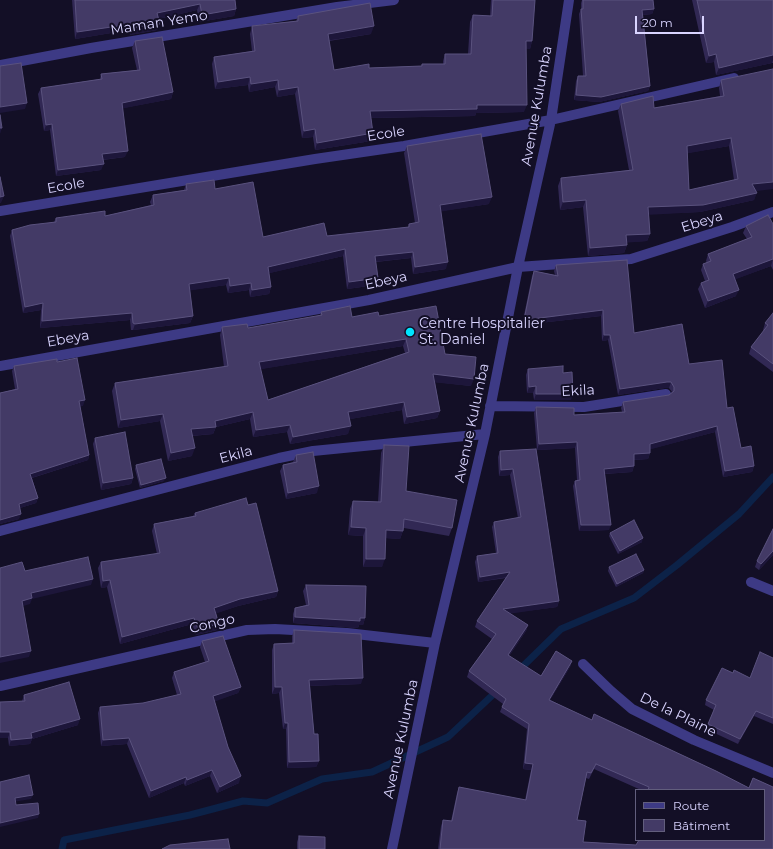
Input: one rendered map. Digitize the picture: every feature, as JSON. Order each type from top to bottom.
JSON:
[{"type":"street","name":"Maman Yemo","points":[[0,65],[337,7],[394,0]]},
{"type":"street","name":"Avenue Kulumba","points":[[392,849],[435,643],[485,434],[518,267],[551,120],[569,0]]},
{"type":"street","name":"Ecole","points":[[0,211],[308,160],[404,146],[551,120],[745,75]]},
{"type":"street","name":"Ebeya","points":[[0,366],[369,300],[518,267],[631,259],[732,228],[773,212]]},
{"type":"street","name":"Ekila","points":[[490,406],[584,407],[666,394]]},
{"type":"street","name":"Ekila","points":[[0,531],[312,450],[485,434]]},
{"type":"street","points":[[751,582],[773,591]]},
{"type":"street","name":"Congo","points":[[0,686],[248,630],[275,629],[346,633],[435,643]]},
{"type":"street","name":"De la Plaine","points":[[583,664],[611,691],[632,708],[694,740],[773,773]]},
{"type":"building","points":[[75,0],[235,0],[236,9],[202,15],[200,4],[157,13],[160,24],[132,28],[132,24],[77,32]]},
{"type":"building","points":[[493,0],[535,0],[532,41],[526,41],[527,105],[477,105],[477,109],[370,111],[373,133],[317,143],[315,129],[304,131],[298,87],[279,90],[278,80],[251,84],[250,77],[218,82],[214,57],[255,51],[252,26],[298,21],[298,16],[370,3],[374,26],[328,34],[334,70],[369,64],[369,68],[422,66],[422,64],[445,64],[445,54],[471,54],[473,15],[492,16]]},
{"type":"building","points":[[583,0],[653,0],[654,9],[642,10],[650,86],[601,97],[576,95],[578,76],[586,76],[581,9],[583,9]]},
{"type":"building","points":[[697,0],[773,0],[773,55],[719,68],[716,54],[709,56]]},
{"type":"building","points":[[162,37],[173,92],[122,103],[128,151],[102,154],[104,164],[58,170],[52,124],[46,125],[41,88],[102,79],[101,74],[140,70],[135,41]]},
{"type":"building","points":[[21,63],[27,103],[0,107],[0,66]]},
{"type":"building","points":[[773,69],[773,182],[752,184],[757,193],[703,205],[648,207],[650,234],[626,235],[627,245],[590,248],[586,200],[563,202],[561,178],[633,170],[621,104],[653,96],[654,108],[724,96],[721,80]],"holes":[[[731,138],[738,179],[689,190],[687,146]]]},
{"type":"building","points":[[0,115],[2,128],[0,128]]},
{"type":"building","points":[[481,134],[492,197],[440,205],[448,262],[415,267],[413,252],[375,256],[378,278],[349,282],[345,249],[268,267],[271,287],[252,290],[251,283],[230,286],[229,278],[189,284],[193,316],[135,324],[133,323],[132,313],[42,321],[43,303],[25,307],[12,230],[30,225],[56,222],[56,218],[105,211],[105,216],[154,205],[153,195],[187,190],[186,184],[214,180],[215,189],[253,182],[263,237],[324,223],[327,236],[409,227],[409,224],[419,222],[407,146]]},
{"type":"building","points":[[0,177],[4,196],[0,197]]},
{"type":"building","points":[[768,215],[773,224],[773,259],[733,274],[739,290],[708,301],[701,283],[709,280],[703,264],[711,261],[708,254],[752,237],[746,226]]},
{"type":"building","points":[[627,260],[634,333],[682,324],[689,364],[722,360],[727,408],[733,407],[741,448],[751,446],[754,466],[725,471],[717,426],[650,444],[650,453],[634,454],[634,466],[604,469],[611,525],[581,525],[575,481],[580,480],[577,442],[539,444],[536,407],[574,408],[574,415],[625,412],[623,402],[669,395],[674,391],[674,387],[671,382],[667,382],[620,389],[610,335],[604,335],[603,310],[524,320],[534,271],[558,276],[556,265]]},
{"type":"building","points":[[350,306],[352,317],[378,312],[379,316],[436,306],[445,354],[476,357],[474,379],[433,374],[440,411],[407,417],[404,402],[348,412],[351,426],[293,437],[290,425],[256,430],[253,412],[215,421],[216,427],[191,429],[195,448],[171,453],[163,414],[121,420],[115,383],[228,366],[222,327],[247,324],[248,328],[322,315],[321,312]],"holes":[[[406,339],[409,352],[268,400],[259,362]]]},
{"type":"building","points":[[773,313],[773,364],[751,347],[768,325],[765,323]]},
{"type":"building","points":[[77,358],[85,400],[79,401],[89,455],[30,474],[38,498],[19,504],[21,514],[0,520],[0,393],[18,389],[14,366],[57,359],[57,362]]},
{"type":"building","points":[[563,366],[563,373],[572,372],[573,394],[536,394],[536,386],[529,387],[528,369]]},
{"type":"building","points":[[125,432],[133,478],[103,483],[95,438]]},
{"type":"building","points":[[384,445],[409,446],[406,491],[457,500],[452,528],[404,519],[403,531],[386,530],[385,559],[366,559],[366,528],[351,527],[353,501],[381,502]]},
{"type":"building","points":[[536,449],[559,601],[503,609],[528,625],[508,655],[541,676],[556,651],[572,661],[549,700],[592,720],[594,714],[749,788],[753,778],[773,787],[773,849],[440,849],[443,820],[452,821],[459,787],[526,800],[533,764],[525,763],[529,724],[502,707],[506,699],[469,671],[496,634],[477,621],[510,572],[480,577],[477,556],[498,553],[494,522],[521,517],[513,469],[501,470],[500,451]]},
{"type":"building","points":[[313,452],[319,486],[288,493],[283,465],[297,462],[296,455]]},
{"type":"building","points":[[161,459],[166,478],[141,485],[136,465]]},
{"type":"building","points":[[246,498],[248,505],[256,503],[278,591],[240,599],[214,608],[219,624],[198,629],[194,618],[122,637],[110,580],[103,581],[101,562],[160,553],[154,524],[196,516],[195,513]]},
{"type":"building","points":[[634,520],[643,538],[620,551],[610,533]]},
{"type":"building","points":[[773,529],[773,551],[761,564],[757,561]]},
{"type":"building","points":[[636,554],[644,570],[617,584],[609,567]]},
{"type":"building","points":[[88,557],[93,579],[31,593],[32,598],[22,601],[31,651],[0,657],[0,568],[22,562],[25,571]]},
{"type":"building","points":[[306,585],[366,586],[365,618],[360,618],[360,621],[295,617],[295,608],[309,605]]},
{"type":"building","points":[[294,630],[361,634],[363,678],[309,680],[314,734],[318,734],[319,761],[289,762],[288,723],[285,723],[282,687],[275,687],[274,644],[294,643]]},
{"type":"building","points":[[223,636],[241,687],[213,696],[228,747],[241,776],[220,787],[212,770],[187,780],[186,777],[151,791],[129,738],[103,740],[100,707],[143,703],[181,694],[174,672],[209,661],[202,641]]},
{"type":"building","points":[[760,652],[773,658],[773,718],[756,711],[740,739],[708,724],[716,705],[706,700],[722,668],[733,673],[734,670],[750,678]]},
{"type":"building","points":[[69,682],[80,719],[31,733],[32,738],[11,740],[10,732],[0,732],[0,702],[25,701],[24,695]]},
{"type":"building","points":[[29,775],[33,795],[15,798],[16,805],[38,803],[39,814],[0,823],[0,782]]},
{"type":"building","points":[[299,836],[325,837],[325,849],[299,849]]},
{"type":"building","points":[[228,839],[230,849],[162,849],[170,845]]},
{"type":"waterway","points":[[518,671],[561,629],[634,598],[739,514],[773,477]]},
{"type":"waterway","points":[[62,849],[64,840],[190,815],[243,801],[267,803],[322,779],[372,772],[448,737],[499,689]]},
{"type":"place","name":"Centre Hospitalier St. Daniel","points":[[410,332]]}]
